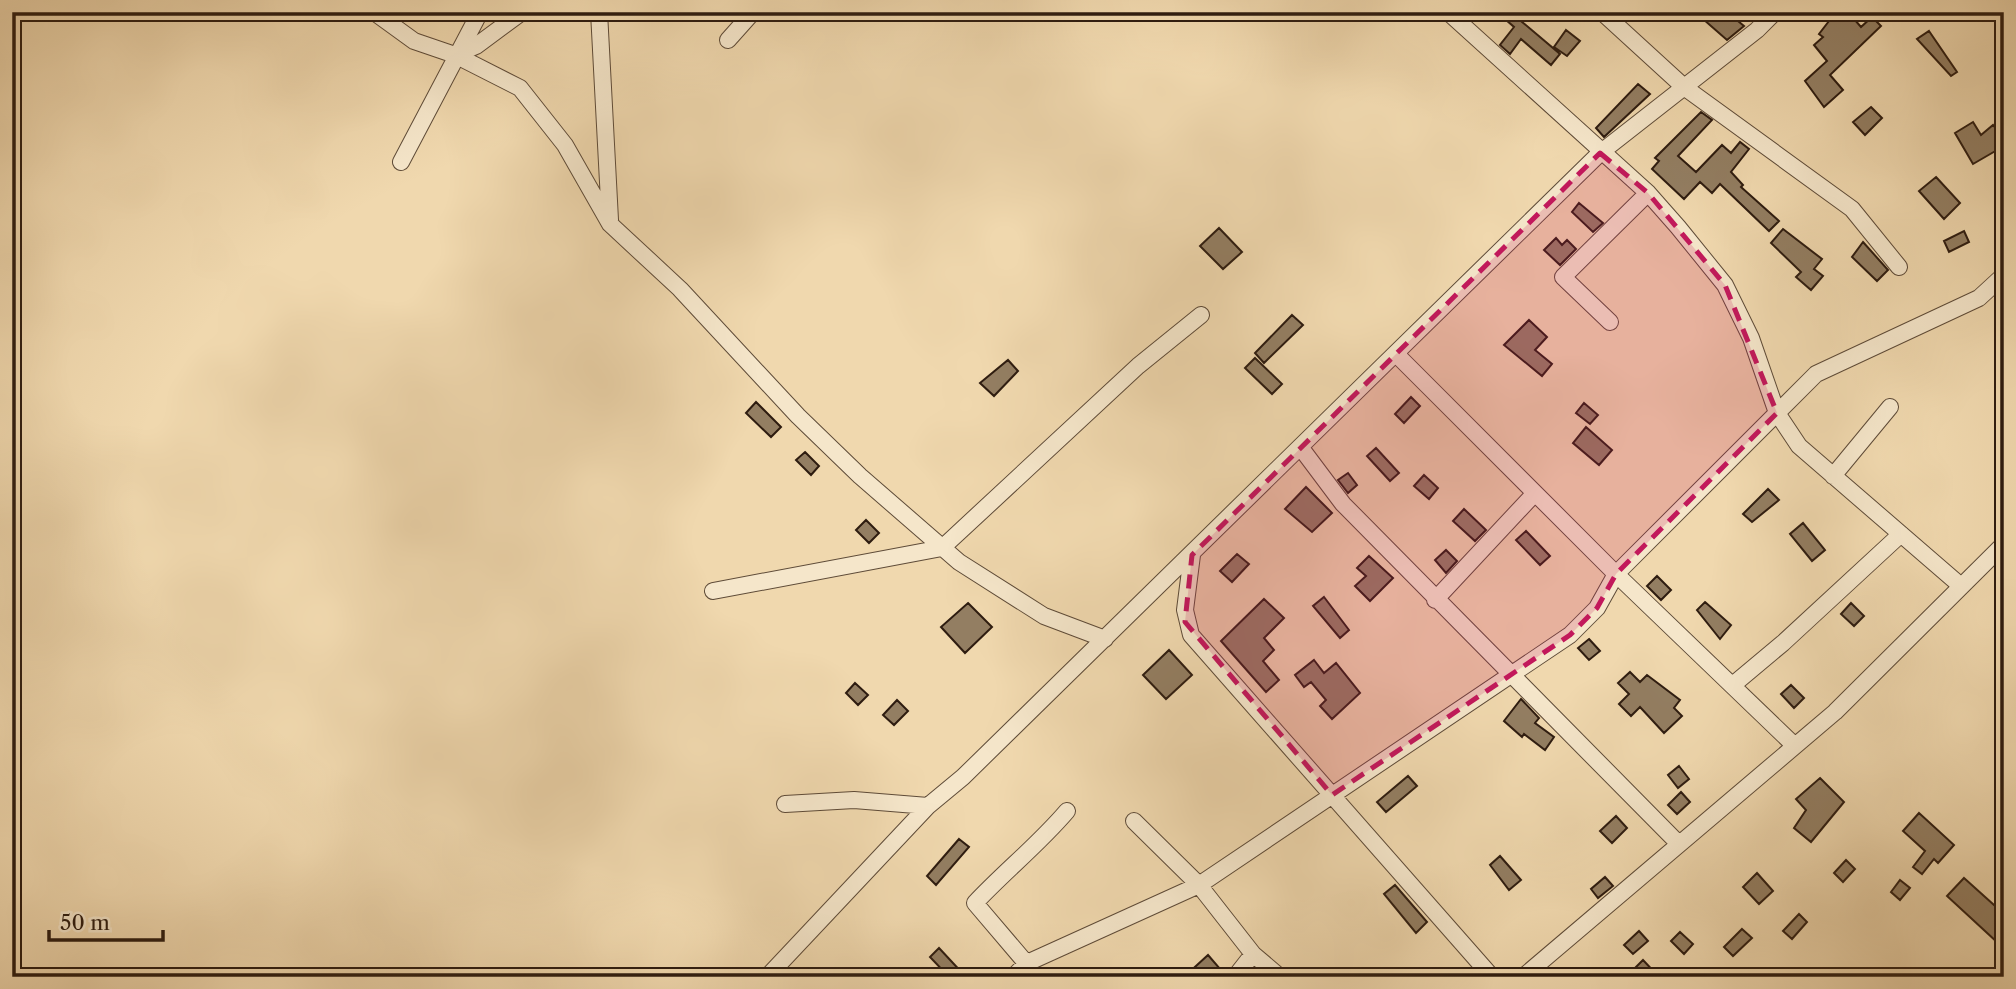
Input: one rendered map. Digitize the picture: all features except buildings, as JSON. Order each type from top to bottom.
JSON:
[{"type":"street","points":[[374,12],[414,41],[455,55],[520,88],[565,145],[610,224],[680,289],[798,416],[860,476],[959,562],[1044,616],[1105,639]]},
{"type":"street","points":[[401,162],[480,12]]},
{"type":"street","points":[[455,55],[476,46],[522,12]]},
{"type":"street","points":[[599,12],[610,224]]},
{"type":"street","points":[[728,40],[753,12]]},
{"type":"street","points":[[1448,12],[1600,153],[1648,193],[1725,285],[1751,338],[1777,412],[1799,446],[1961,586]]},
{"type":"street","points":[[1602,12],[1684,87],[1852,209],[1899,267]]},
{"type":"street","points":[[767,977],[928,806],[963,776],[1192,555],[1600,153],[1775,12]]},
{"type":"street","points":[[1610,322],[1563,277],[1648,193]]},
{"type":"street","points":[[1013,977],[1027,963],[1199,885],[1570,635],[1597,608],[1616,574],[1816,374],[1979,298],[2004,275]]},
{"type":"street","points":[[713,591],[942,548],[1139,366],[1201,315]]},
{"type":"street","points":[[1397,355],[1616,574],[1734,684],[1795,746]]},
{"type":"street","points":[[1833,476],[1890,407]]},
{"type":"street","points":[[1301,448],[1343,504],[1679,844]]},
{"type":"street","points":[[1436,600],[1535,493]]},
{"type":"street","points":[[1734,684],[1783,643],[1901,534]]},
{"type":"street","points":[[1523,977],[1835,712],[2004,544]]},
{"type":"street","points":[[1192,555],[1185,610],[1191,635],[1492,977]]},
{"type":"street","points":[[785,804],[854,800],[928,806]]},
{"type":"street","points":[[1038,977],[975,903],[1016,859],[1043,839],[1067,811]]},
{"type":"street","points":[[1134,821],[1199,885],[1253,954],[1280,977]]},
{"type":"street","points":[[1235,977],[1253,954]]},
{"type":"highlighted area","points":[[1600,153],[1648,193],[1725,285],[1777,413],[1616,574],[1597,608],[1570,635],[1332,795],[1185,622],[1192,555]]}]
